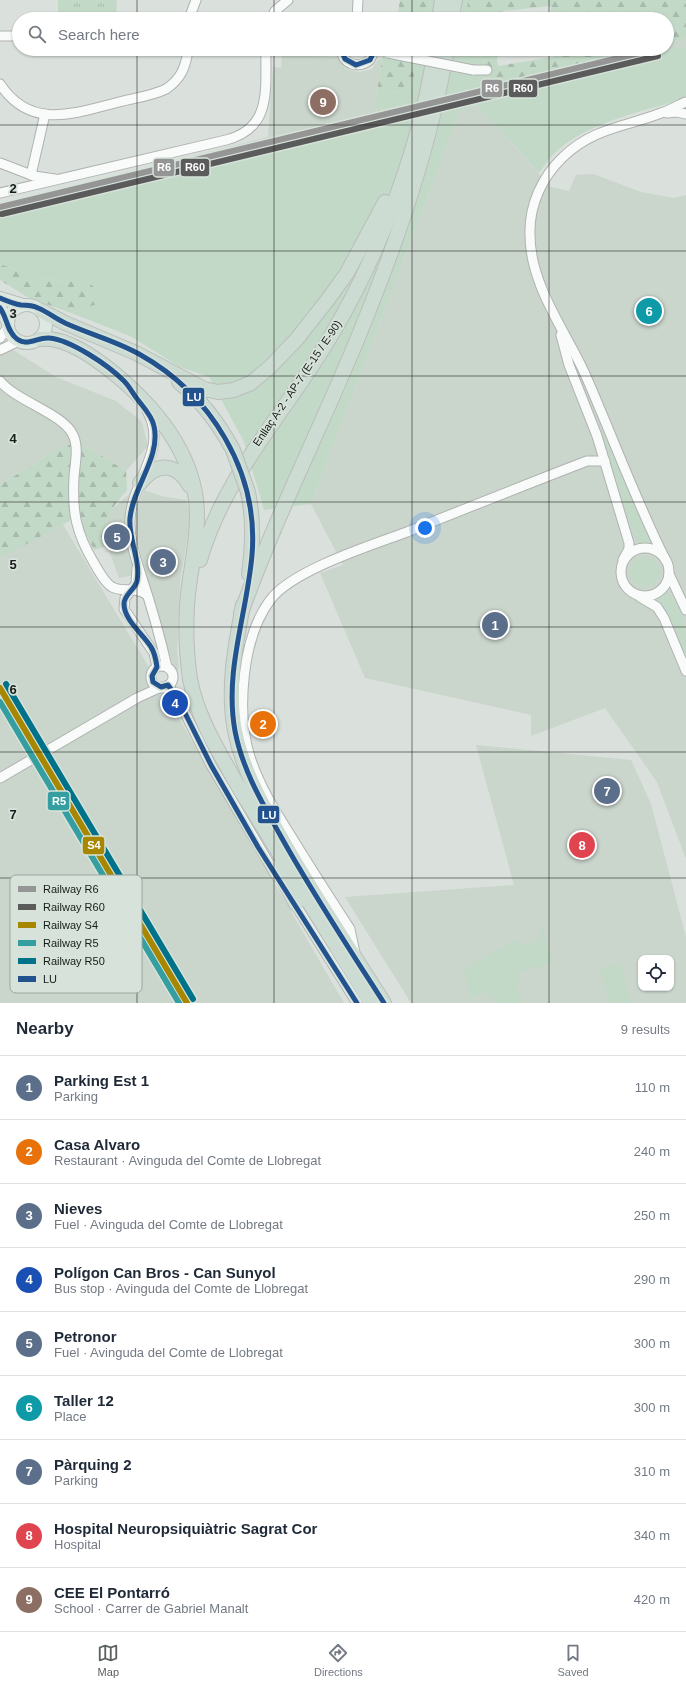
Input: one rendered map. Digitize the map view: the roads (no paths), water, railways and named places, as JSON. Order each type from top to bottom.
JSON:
[{"type":"highway","points":[[440,12],[442,0]]},
{"type":"highway","points":[[453,12],[455,0]]},
{"type":"highway","name":"Enllaç A-2 - AP-7 (E-15 / E-90)","points":[[204,720],[195,679],[192,625],[197,570],[208,533],[229,489],[250,453],[332,334],[369,265],[398,193],[426,97],[434,56]]},
{"type":"highway","points":[[241,613],[265,549],[359,336],[387,263],[412,191],[429,133],[445,56]]},
{"type":"highway","points":[[42,310],[65,323],[140,355],[204,389],[218,392],[234,390],[251,383],[296,340],[347,273],[383,208],[415,136]]},
{"type":"highway","points":[[40,339],[47,338],[58,340],[96,360],[130,387],[156,414],[173,438],[187,467],[195,495],[197,524],[188,593],[186,632],[192,690],[197,707],[218,752],[252,810],[371,1003]]},
{"type":"highway","points":[[140,355],[176,380],[197,398],[221,428],[233,450],[248,492],[252,510],[253,540],[233,658],[232,688],[235,730],[243,761],[261,802],[299,869],[384,1003]]},
{"type":"highway","points":[[140,483],[153,471],[168,468],[178,471],[182,475],[195,495]]},
{"type":"highway","points":[[252,810],[277,867],[296,904]]},
{"type":"main road","points":[[0,298],[23,305],[33,305],[42,310],[46,320],[46,330],[40,339],[31,343],[19,341],[14,337],[0,308]]},
{"type":"main road","points":[[8,325],[14,309],[23,305]]},
{"type":"street","points":[[192,12],[196,0]]},
{"type":"street","points":[[274,12],[288,0]]},
{"type":"street","points":[[357,12],[358,0]]},
{"type":"street","points":[[0,36],[12,36]]},
{"type":"street","points":[[0,84],[8,96],[21,106],[44,114],[58,116],[162,91],[176,81],[182,72],[187,56]]},
{"type":"street","points":[[0,193],[226,140],[244,134],[255,124],[263,108],[266,56]]},
{"type":"street","points":[[343,56],[348,63],[360,65],[370,60],[372,56]]},
{"type":"street","points":[[403,56],[473,70],[486,70]]},
{"type":"street","points":[[686,102],[661,113],[615,126],[588,138],[563,157],[542,184],[535,200],[531,217],[530,242],[534,265],[554,313],[584,372],[666,559],[669,574],[686,610]]},
{"type":"street","points":[[661,113],[677,112],[686,114]]},
{"type":"street","points":[[30,175],[44,114]]},
{"type":"street","points":[[0,163],[30,175],[60,180]]},
{"type":"street","points":[[12,169],[19,174],[21,179],[16,190]]},
{"type":"street","points":[[554,313],[570,365],[597,436],[629,544],[629,549],[623,560],[620,576],[628,590],[657,607],[664,618],[686,671]]},
{"type":"street","points":[[0,338],[8,325]]},
{"type":"street","points":[[0,350],[19,341]]},
{"type":"street","points":[[0,382],[19,397],[60,422],[72,432],[75,444],[73,510],[80,538],[106,581],[117,589],[138,590],[147,595]]},
{"type":"street","points":[[0,778],[137,698],[165,686],[173,676],[167,667],[137,563],[131,535],[130,520],[132,507],[154,447],[155,430],[148,412],[133,394],[130,387]]},
{"type":"street","points":[[356,959],[350,929],[270,803],[250,757],[244,726],[243,706],[245,664],[255,626],[271,598],[296,578],[337,559],[587,461],[605,461]]},
{"type":"street","points":[[623,560],[632,551],[644,548],[656,551],[666,559]]},
{"type":"street","points":[[137,563],[137,580],[125,598],[124,608],[154,652],[157,667]]},
{"type":"street","points":[[635,595],[650,596],[658,593],[667,581],[669,574]]},
{"type":"street","points":[[167,667],[157,667],[152,672],[152,679],[155,685],[165,686],[180,701],[211,765],[258,847],[296,904],[357,1003]]},
{"type":"street","points":[[137,698],[152,679]]},
{"type":"rail line","name":"R6","points":[[0,207],[627,56]]},
{"type":"rail line","name":"R60","points":[[2,214],[658,56]]},
{"type":"rail line","name":"R50","points":[[6,684],[119,875]]},
{"type":"rail line","name":"S4","points":[[0,688],[111,875]]},
{"type":"rail line","name":"R5","points":[[0,702],[103,875]]},
{"type":"rail line","name":"R50","points":[[142,913],[193,999]]},
{"type":"rail line","name":"S4","points":[[142,927],[187,1003]]},
{"type":"rail line","name":"R5","points":[[142,941],[179,1003]]},
{"type":"place","name":"CEE El Pontarró","points":[[323,102]]},
{"type":"place","name":"Taller 12","points":[[649,311]]},
{"type":"place","name":"Petronor","points":[[117,537]]},
{"type":"place","name":"Nieves","points":[[163,562]]},
{"type":"place","name":"Parking Est 1","points":[[495,625]]},
{"type":"place","name":"Polígon Can Bros - Can Sunyol","points":[[175,703]]},
{"type":"place","name":"Casa Alvaro","points":[[263,724]]},
{"type":"place","name":"Pàrquing 2","points":[[607,791]]},
{"type":"place","name":"Hospital Neuropsiquiàtric Sagrat Cor","points":[[582,845]]}]
